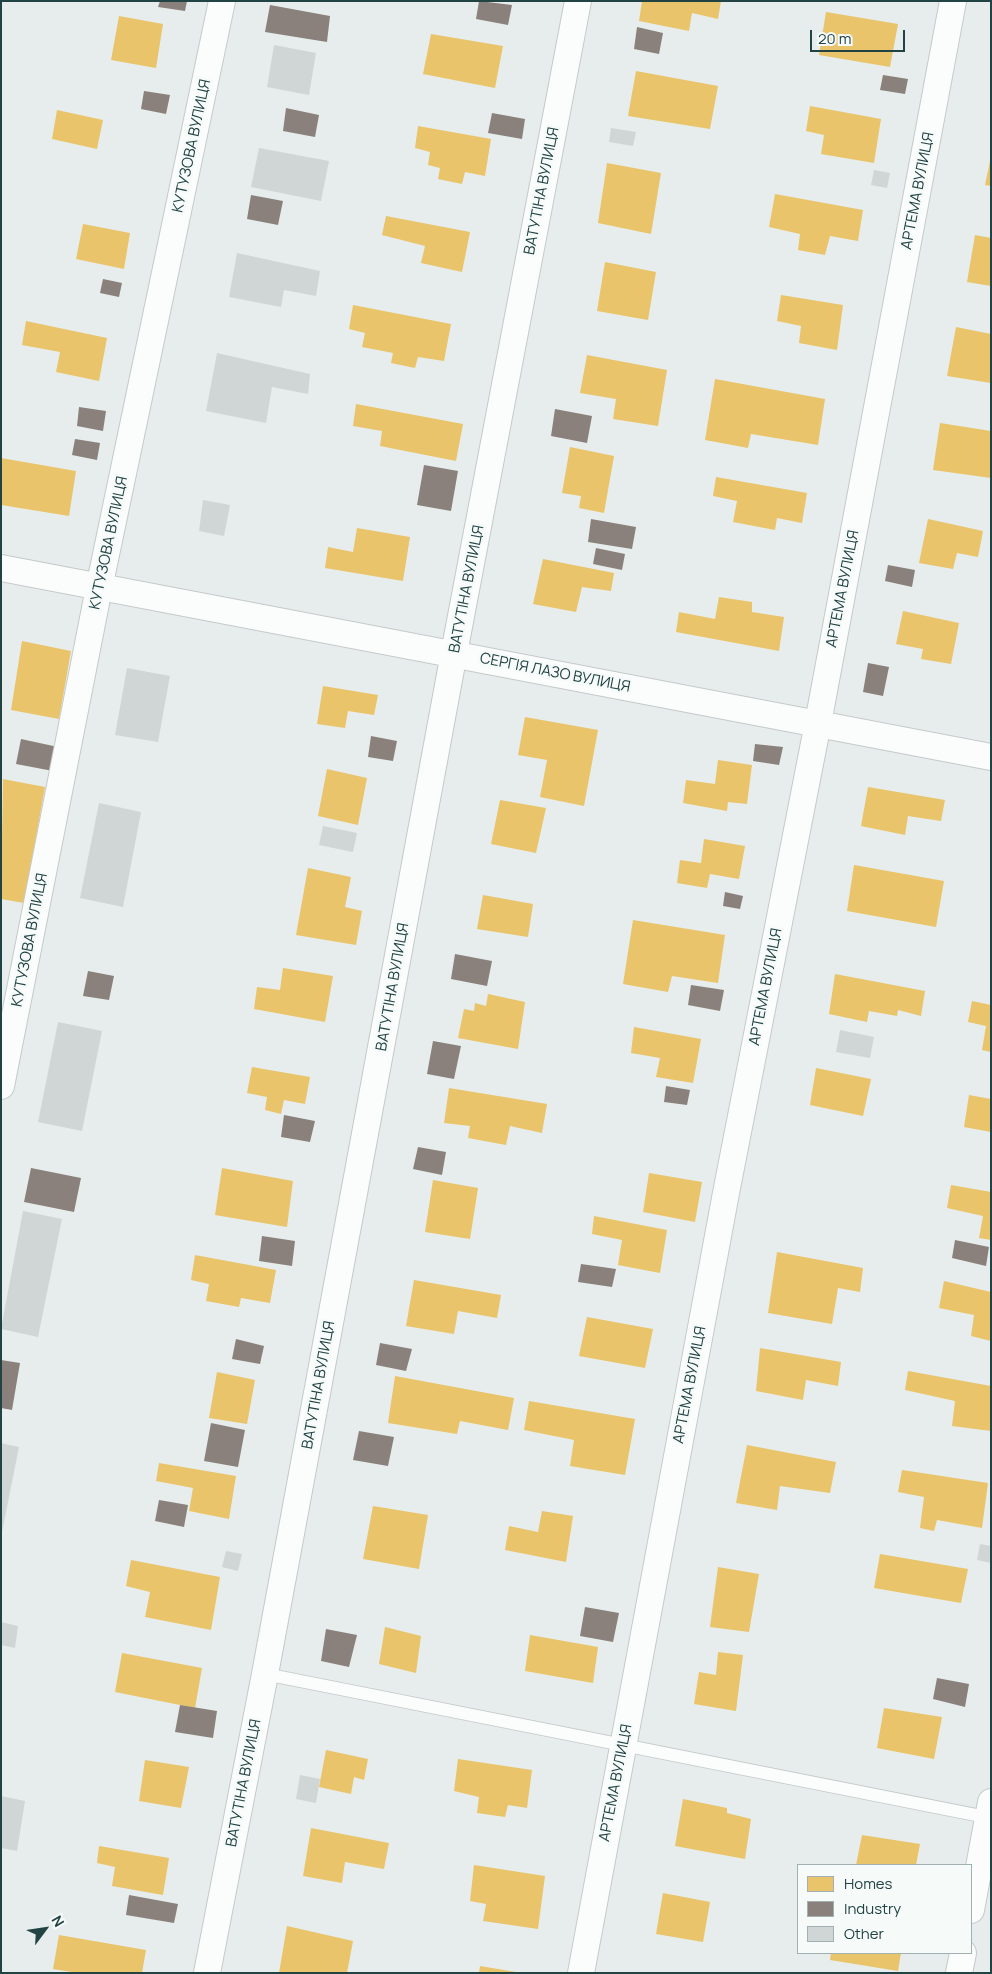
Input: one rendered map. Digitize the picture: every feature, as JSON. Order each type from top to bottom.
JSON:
[{"type":"street","name":"КУТУЗОВА ВУЛИЦЯ","points":[[1,1086],[99,588],[222,1]]},
{"type":"street","name":"ВАТУТІНА ВУЛИЦЯ","points":[[207,1973],[265,1674],[454,653],[578,1]]},
{"type":"street","name":"АРТЕМА ВУЛИЦЯ","points":[[581,1973],[728,1183],[818,723],[953,1]]},
{"type":"street","name":"СЕРГІЯ ЛАЗО ВУЛИЦЯ","points":[[1,568],[99,588],[454,653],[991,758]]},
{"type":"street","points":[[972,1905],[990,1813]]},
{"type":"street","points":[[959,1973],[963,1954]]},
{"type":"lane","points":[[265,1674],[623,1746],[990,1813]]},
{"type":"building: Homes","points":[[642,1],[721,1],[718,19],[692,13],[689,31],[639,21]]},
{"type":"building: Homes","points":[[826,12],[898,24],[890,67],[819,55]]},
{"type":"building: Homes","points":[[119,16],[163,24],[156,68],[111,60]]},
{"type":"building: Homes","points":[[431,34],[503,46],[495,88],[423,74]]},
{"type":"building: Homes","points":[[636,71],[718,86],[710,129],[628,116]]},
{"type":"building: Homes","points":[[810,106],[881,119],[874,163],[821,154],[824,135],[806,131]]},
{"type":"building: Homes","points":[[57,110],[103,120],[97,149],[52,139]]},
{"type":"building: Homes","points":[[418,126],[491,139],[485,176],[465,172],[462,184],[438,179],[440,168],[428,165],[430,152],[415,148]]},
{"type":"building: Homes","points":[[991,161],[991,186],[985,185]]},
{"type":"building: Homes","points":[[607,163],[661,173],[651,234],[598,223]]},
{"type":"building: Homes","points":[[775,194],[863,210],[858,241],[830,236],[825,255],[798,250],[800,234],[769,227]]},
{"type":"building: Homes","points":[[386,216],[470,232],[462,272],[421,263],[425,246],[382,235]]},
{"type":"building: Homes","points":[[83,224],[130,233],[124,269],[76,259]]},
{"type":"building: Homes","points":[[975,235],[991,238],[991,286],[967,282]]},
{"type":"building: Homes","points":[[605,262],[656,272],[648,320],[597,311]]},
{"type":"building: Homes","points":[[781,295],[843,305],[837,350],[799,343],[801,326],[777,321]]},
{"type":"building: Homes","points":[[353,305],[451,324],[444,361],[418,357],[415,368],[391,363],[393,353],[362,347],[365,333],[349,329]]},
{"type":"building: Homes","points":[[26,321],[107,338],[99,381],[56,372],[60,352],[22,345]]},
{"type":"building: Homes","points":[[956,327],[991,334],[991,383],[947,376]]},
{"type":"building: Homes","points":[[587,355],[667,370],[658,426],[613,419],[616,399],[580,393]]},
{"type":"building: Homes","points":[[715,379],[825,399],[818,445],[751,434],[748,448],[705,440]]},
{"type":"building: Homes","points":[[356,404],[463,424],[456,461],[380,446],[382,431],[353,426]]},
{"type":"building: Homes","points":[[940,423],[991,431],[991,478],[933,470]]},
{"type":"building: Homes","points":[[570,447],[614,456],[604,513],[579,508],[581,496],[562,493]]},
{"type":"building: Homes","points":[[1,458],[76,471],[69,516],[1,505]]},
{"type":"building: Homes","points":[[716,477],[807,493],[802,523],[777,518],[775,530],[733,522],[737,501],[713,496]]},
{"type":"building: Homes","points":[[928,519],[983,531],[978,557],[957,553],[953,569],[919,563]]},
{"type":"building: Homes","points":[[357,528],[410,537],[403,581],[325,568],[328,547],[353,552]]},
{"type":"building: Homes","points":[[543,559],[614,573],[611,591],[582,587],[576,612],[533,604]]},
{"type":"building: Homes","points":[[719,597],[752,602],[752,612],[784,617],[779,651],[676,632],[679,612],[715,619]]},
{"type":"building: Homes","points":[[903,611],[959,623],[951,664],[921,659],[923,649],[896,644]]},
{"type":"building: Homes","points":[[22,641],[71,651],[59,719],[11,710]]},
{"type":"building: Homes","points":[[323,686],[378,695],[374,715],[348,711],[345,728],[317,724]]},
{"type":"building: Homes","points":[[525,717],[598,730],[584,806],[540,797],[547,760],[518,755]]},
{"type":"building: Homes","points":[[718,760],[752,765],[747,804],[728,802],[727,811],[683,803],[686,780],[715,784]]},
{"type":"building: Homes","points":[[327,769],[367,778],[358,825],[318,816]]},
{"type":"building: Homes","points":[[3,779],[45,787],[24,903],[1,899]]},
{"type":"building: Homes","points":[[868,787],[945,800],[941,821],[908,816],[905,835],[861,826]]},
{"type":"building: Homes","points":[[500,800],[546,808],[536,853],[491,844]]},
{"type":"building: Homes","points":[[704,839],[745,846],[739,879],[710,874],[707,888],[677,883],[680,860],[701,863]]},
{"type":"building: Homes","points":[[854,865],[944,881],[936,927],[847,911]]},
{"type":"building: Homes","points":[[308,868],[351,877],[345,907],[362,911],[356,945],[296,935]]},
{"type":"building: Homes","points":[[483,895],[533,904],[528,937],[477,929]]},
{"type":"building: Homes","points":[[633,920],[725,935],[718,983],[672,976],[668,992],[623,984]]},
{"type":"building: Homes","points":[[283,968],[333,976],[325,1022],[254,1009],[257,987],[280,990]]},
{"type":"building: Homes","points":[[835,974],[925,991],[921,1016],[898,1010],[897,1016],[869,1011],[867,1022],[829,1014]]},
{"type":"building: Homes","points":[[488,994],[525,1002],[518,1049],[458,1038],[464,1009],[474,1011],[475,1003],[486,1006]]},
{"type":"building: Homes","points":[[972,1001],[991,1005],[991,1052],[982,1050],[986,1026],[968,1022]]},
{"type":"building: Homes","points":[[634,1027],[701,1039],[693,1083],[656,1077],[660,1058],[631,1053]]},
{"type":"building: Homes","points":[[252,1067],[310,1077],[305,1104],[284,1100],[281,1114],[265,1110],[267,1097],[247,1093]]},
{"type":"building: Homes","points":[[816,1068],[871,1079],[863,1116],[810,1105]]},
{"type":"building: Homes","points":[[449,1088],[547,1104],[542,1133],[510,1126],[506,1145],[468,1138],[470,1126],[444,1123]]},
{"type":"building: Homes","points":[[969,1095],[991,1099],[991,1132],[964,1127]]},
{"type":"building: Homes","points":[[222,1168],[293,1181],[287,1227],[215,1215]]},
{"type":"building: Homes","points":[[649,1173],[702,1182],[695,1222],[643,1212]]},
{"type":"building: Homes","points":[[433,1180],[478,1188],[470,1239],[425,1232]]},
{"type":"building: Homes","points":[[951,1185],[991,1192],[991,1240],[979,1238],[983,1216],[947,1208]]},
{"type":"building: Homes","points":[[594,1216],[667,1230],[660,1273],[618,1265],[622,1240],[592,1234]]},
{"type":"building: Homes","points":[[777,1252],[863,1268],[860,1292],[838,1288],[832,1324],[768,1313]]},
{"type":"building: Homes","points":[[195,1255],[276,1270],[270,1303],[241,1298],[239,1307],[206,1301],[209,1284],[191,1280]]},
{"type":"building: Homes","points":[[414,1280],[501,1295],[497,1318],[458,1311],[454,1334],[406,1326]]},
{"type":"building: Homes","points":[[944,1281],[991,1292],[991,1341],[971,1336],[974,1315],[939,1308]]},
{"type":"building: Homes","points":[[587,1317],[653,1329],[645,1368],[579,1356]]},
{"type":"building: Homes","points":[[760,1348],[841,1362],[838,1386],[806,1380],[803,1400],[756,1391]]},
{"type":"building: Homes","points":[[908,1371],[991,1386],[991,1431],[952,1426],[955,1401],[905,1390]]},
{"type":"building: Homes","points":[[217,1372],[255,1380],[247,1424],[209,1418]]},
{"type":"building: Homes","points":[[395,1376],[514,1398],[508,1430],[460,1421],[457,1434],[388,1423]]},
{"type":"building: Homes","points":[[529,1401],[635,1419],[625,1475],[570,1466],[574,1440],[524,1430]]},
{"type":"building: Homes","points":[[747,1445],[836,1462],[830,1493],[780,1486],[777,1510],[736,1503]]},
{"type":"building: Homes","points":[[159,1463],[236,1476],[229,1519],[189,1511],[193,1488],[156,1481]]},
{"type":"building: Homes","points":[[902,1470],[988,1483],[982,1528],[937,1520],[934,1531],[920,1528],[924,1497],[898,1492]]},
{"type":"building: Homes","points":[[373,1506],[428,1515],[419,1569],[363,1559]]},
{"type":"building: Homes","points":[[542,1511],[573,1516],[566,1562],[505,1550],[509,1526],[538,1532]]},
{"type":"building: Homes","points":[[880,1554],[968,1569],[961,1603],[874,1588]]},
{"type":"building: Homes","points":[[131,1560],[220,1577],[211,1630],[145,1617],[150,1592],[126,1586]]},
{"type":"building: Homes","points":[[718,1567],[759,1574],[749,1632],[710,1627]]},
{"type":"building: Homes","points":[[385,1627],[421,1636],[416,1673],[379,1664]]},
{"type":"building: Homes","points":[[530,1635],[598,1647],[593,1683],[525,1671]]},
{"type":"building: Homes","points":[[718,1652],[743,1655],[736,1711],[694,1704],[699,1672],[716,1675]]},
{"type":"building: Homes","points":[[122,1653],[202,1668],[195,1708],[115,1692]]},
{"type":"building: Homes","points":[[884,1708],[942,1717],[934,1759],[877,1748]]},
{"type":"building: Homes","points":[[326,1750],[368,1759],[364,1780],[354,1777],[351,1794],[319,1787]]},
{"type":"building: Homes","points":[[458,1759],[532,1770],[527,1808],[508,1805],[505,1817],[477,1813],[479,1797],[454,1791]]},
{"type":"building: Homes","points":[[145,1760],[189,1767],[181,1808],[139,1801]]},
{"type":"building: Homes","points":[[683,1799],[727,1808],[727,1813],[751,1819],[745,1859],[675,1846]]},
{"type":"building: Homes","points":[[311,1828],[389,1843],[384,1869],[345,1862],[342,1883],[303,1876]]},
{"type":"building: Homes","points":[[862,1835],[920,1844],[916,1864],[856,1864]]},
{"type":"building: Homes","points":[[99,1846],[169,1858],[163,1895],[112,1886],[115,1867],[97,1863]]},
{"type":"building: Homes","points":[[474,1865],[545,1876],[538,1929],[483,1921],[486,1904],[470,1901]]},
{"type":"building: Homes","points":[[663,1893],[710,1902],[703,1942],[656,1934]]},
{"type":"building: Homes","points":[[287,1926],[353,1941],[347,1973],[279,1973]]},
{"type":"building: Homes","points":[[59,1935],[146,1950],[142,1973],[78,1973],[53,1969]]},
{"type":"building: Homes","points":[[831,1954],[901,1954],[898,1971],[830,1960]]},
{"type":"building: Homes","points":[[480,1966],[516,1972],[516,1973],[479,1973]]},
{"type":"building: Industry","points":[[160,1],[187,1],[185,11],[158,7]]},
{"type":"building: Industry","points":[[479,1],[512,5],[508,25],[476,19]]},
{"type":"building: Industry","points":[[270,5],[330,16],[327,42],[265,32]]},
{"type":"building: Industry","points":[[637,27],[663,33],[659,54],[634,49]]},
{"type":"building: Industry","points":[[883,75],[908,79],[905,94],[880,90]]},
{"type":"building: Industry","points":[[144,91],[170,95],[166,114],[141,109]]},
{"type":"building: Industry","points":[[286,108],[319,115],[315,137],[283,131]]},
{"type":"building: Industry","points":[[492,113],[525,119],[522,139],[488,133]]},
{"type":"building: Industry","points":[[251,195],[283,201],[278,225],[247,219]]},
{"type":"building: Industry","points":[[103,279],[122,283],[119,297],[100,293]]},
{"type":"building: Industry","points":[[79,407],[106,411],[103,431],[77,426]]},
{"type":"building: Industry","points":[[555,409],[592,416],[587,443],[551,436]]},
{"type":"building: Industry","points":[[75,439],[100,443],[97,460],[72,455]]},
{"type":"building: Industry","points":[[424,465],[458,471],[451,511],[417,505]]},
{"type":"building: Industry","points":[[591,519],[636,527],[632,549],[588,542]]},
{"type":"building: Industry","points":[[596,548],[625,554],[622,570],[593,564]]},
{"type":"building: Industry","points":[[888,565],[915,570],[912,587],[885,581]]},
{"type":"building: Industry","points":[[868,663],[889,667],[883,696],[863,692]]},
{"type":"building: Industry","points":[[371,736],[397,741],[393,761],[368,757]]},
{"type":"building: Industry","points":[[21,739],[58,747],[53,771],[16,764]]},
{"type":"building: Industry","points":[[755,744],[783,747],[779,765],[753,761]]},
{"type":"building: Industry","points":[[725,892],[743,896],[740,909],[723,906]]},
{"type":"building: Industry","points":[[455,954],[492,961],[487,986],[451,979]]},
{"type":"building: Industry","points":[[88,971],[114,976],[109,1000],[83,996]]},
{"type":"building: Industry","points":[[691,985],[724,990],[720,1011],[688,1005]]},
{"type":"building: Industry","points":[[433,1041],[461,1046],[454,1079],[427,1074]]},
{"type":"building: Industry","points":[[666,1086],[690,1090],[687,1105],[664,1102]]},
{"type":"building: Industry","points":[[284,1115],[315,1121],[310,1142],[281,1137]]},
{"type":"building: Industry","points":[[418,1147],[446,1152],[442,1175],[413,1169]]},
{"type":"building: Industry","points":[[31,1168],[81,1178],[74,1212],[24,1202]]},
{"type":"building: Industry","points":[[262,1236],[295,1241],[292,1266],[259,1261]]},
{"type":"building: Industry","points":[[955,1240],[989,1247],[986,1266],[952,1258]]},
{"type":"building: Industry","points":[[581,1264],[616,1269],[612,1287],[578,1282]]},
{"type":"building: Industry","points":[[236,1339],[264,1346],[260,1364],[232,1359]]},
{"type":"building: Industry","points":[[380,1343],[412,1349],[406,1371],[376,1365]]},
{"type":"building: Industry","points":[[1,1360],[20,1363],[12,1410],[1,1408]]},
{"type":"building: Industry","points":[[211,1423],[245,1430],[238,1467],[204,1461]]},
{"type":"building: Industry","points":[[359,1431],[394,1437],[388,1466],[353,1460]]},
{"type":"building: Industry","points":[[159,1500],[188,1505],[184,1527],[155,1521]]},
{"type":"building: Industry","points":[[585,1607],[619,1613],[613,1642],[580,1636]]},
{"type":"building: Industry","points":[[326,1629],[357,1635],[349,1667],[321,1661]]},
{"type":"building: Industry","points":[[937,1678],[969,1684],[965,1707],[933,1699]]},
{"type":"building: Industry","points":[[180,1705],[217,1711],[213,1738],[175,1732]]},
{"type":"building: Industry","points":[[129,1895],[178,1904],[174,1923],[126,1915]]},
{"type":"building: Other","points":[[274,45],[316,53],[309,95],[267,87]]},
{"type":"building: Other","points":[[611,128],[636,132],[633,146],[609,142]]},
{"type":"building: Other","points":[[259,148],[329,161],[321,201],[251,187]]},
{"type":"building: Other","points":[[874,170],[890,173],[887,188],[871,185]]},
{"type":"building: Other","points":[[237,253],[320,271],[316,296],[284,290],[281,307],[229,297]]},
{"type":"building: Other","points":[[217,353],[310,374],[308,394],[272,387],[266,423],[206,411]]},
{"type":"building: Other","points":[[203,500],[230,505],[224,536],[199,531]]},
{"type":"building: Other","points":[[127,668],[170,676],[158,742],[115,735]]},
{"type":"building: Other","points":[[99,803],[141,812],[123,907],[80,898]]},
{"type":"building: Other","points":[[323,826],[357,833],[353,852],[319,845]]},
{"type":"building: Other","points":[[58,1022],[102,1031],[82,1131],[38,1122]]},
{"type":"building: Other","points":[[840,1030],[874,1037],[870,1058],[836,1052]]},
{"type":"building: Other","points":[[23,1211],[62,1219],[38,1337],[1,1329]]},
{"type":"building: Other","points":[[1,1443],[19,1447],[2,1532],[1,1532]]},
{"type":"building: Other","points":[[980,1544],[991,1546],[991,1563],[977,1560]]},
{"type":"building: Other","points":[[226,1551],[242,1554],[238,1571],[222,1567]]},
{"type":"building: Other","points":[[1,1622],[18,1626],[15,1648],[1,1645]]},
{"type":"building: Other","points":[[300,1775],[320,1779],[316,1803],[296,1799]]},
{"type":"building: Other","points":[[1,1796],[25,1801],[17,1851],[1,1848]]}]
